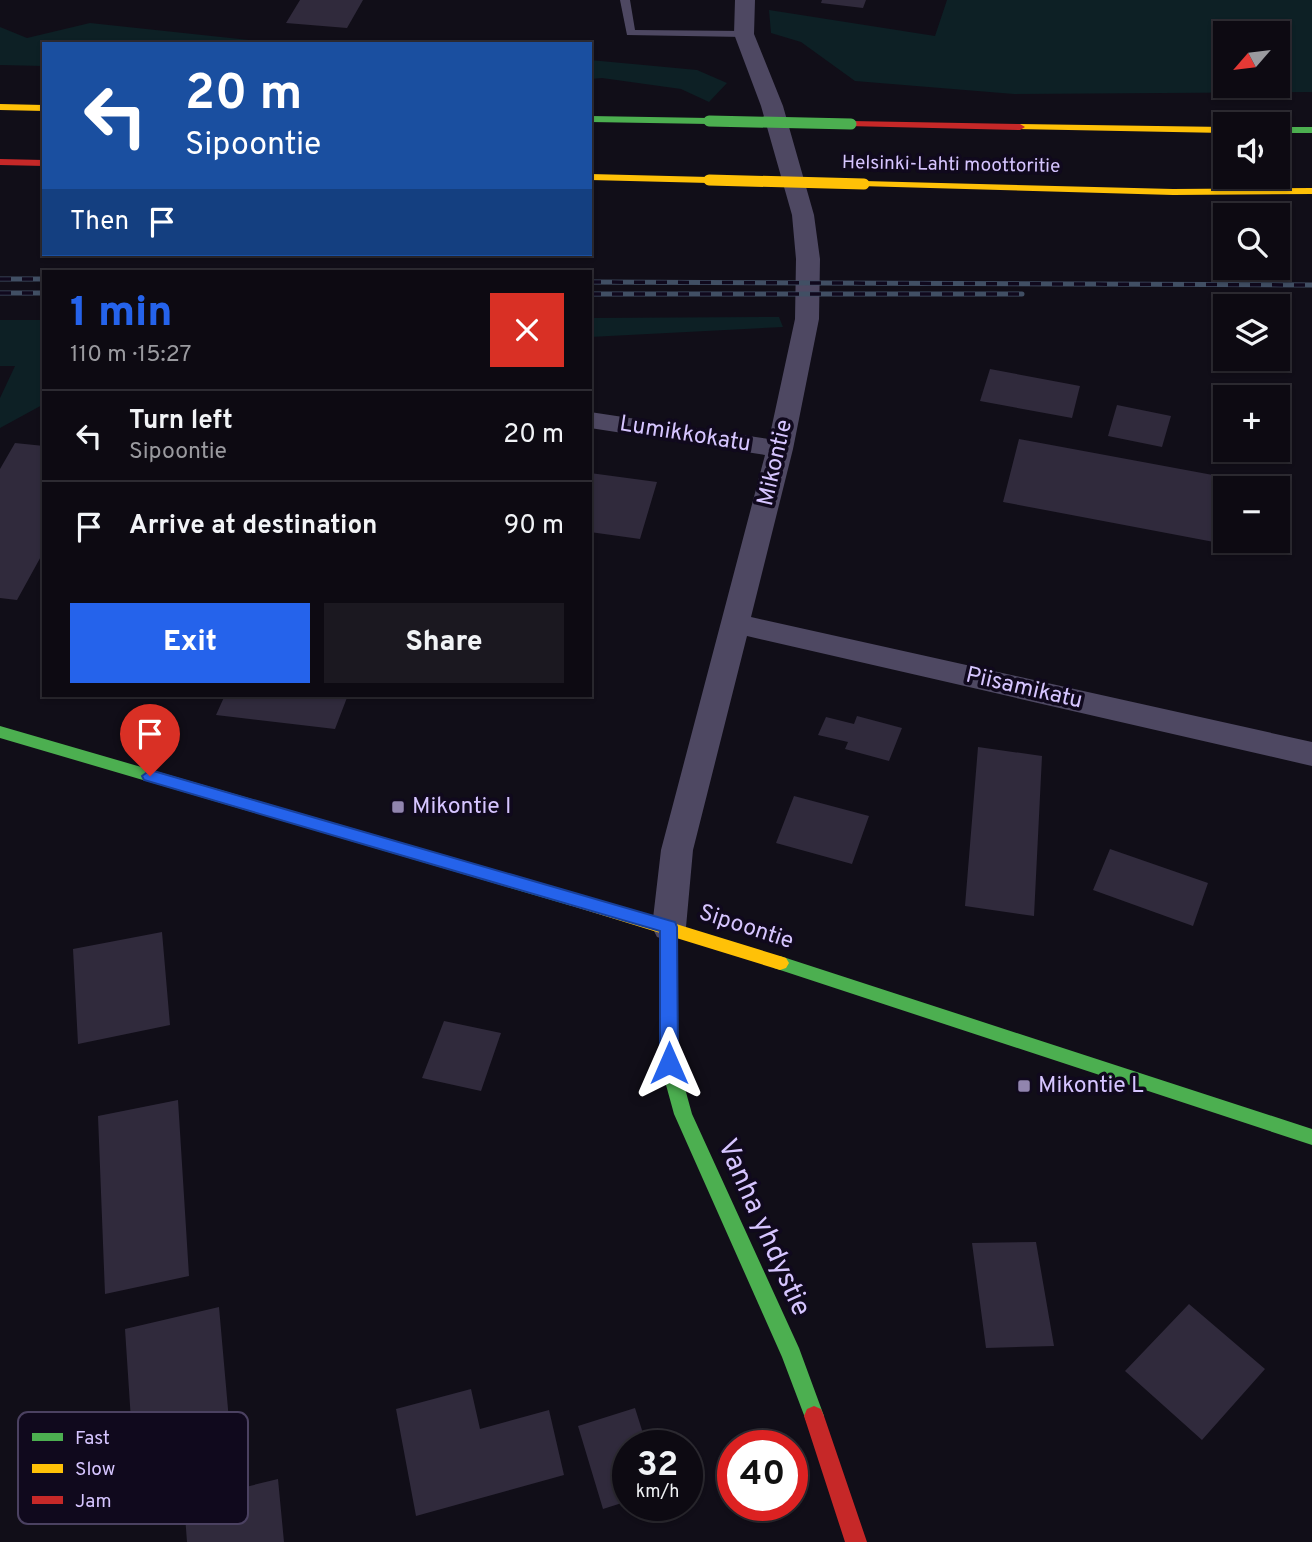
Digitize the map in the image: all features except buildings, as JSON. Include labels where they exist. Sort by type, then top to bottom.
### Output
[{"type":"main road","points":[[0,107],[42,108]]},
{"type":"main road","name":"Helsinki-Lahti moottoritie","points":[[592,118],[1213,130]]},
{"type":"main road","points":[[1290,130],[1312,130]]},
{"type":"main road","points":[[0,162],[42,163]]},
{"type":"main road","name":"Helsinki-Lahti moottoritie","points":[[592,177],[1173,192],[1312,191]]},
{"type":"main road","name":"Sipoontie","points":[[0,732],[668,927],[1312,1137]]},
{"type":"main road","name":"Vanha yhdystie","points":[[668,927],[669,1063],[682,1114],[792,1355],[838,1482],[856,1542]]},
{"type":"street","name":"Mikontie","points":[[668,927],[677,850],[780,449],[807,319],[807,259],[800,202],[772,106],[744,34],[745,0]]},
{"type":"street","name":"Lumikkokatu","points":[[592,420],[780,449]]},
{"type":"street","name":"Piisamikatu","points":[[737,624],[1312,754]]},
{"type":"lane","points":[[625,0],[631,33],[744,34]]},
{"type":"green space","points":[[947,0],[1312,0],[1312,92],[1290,92],[1290,21],[1213,21],[1213,93],[1014,94],[855,81],[801,42],[771,33],[769,10],[935,36]]},
{"type":"green space","points":[[90,23],[267,42],[42,42],[42,66],[0,65],[0,27],[27,38]]},
{"type":"green space","points":[[592,60],[697,70],[727,83],[709,102],[681,89],[592,79]]},
{"type":"green space","points":[[779,317],[783,327],[592,337],[592,318]]},
{"type":"green space","points":[[0,320],[42,320],[42,405],[0,428],[0,398],[15,366],[0,366]]},
{"type":"railway","points":[[0,279],[42,279]]},
{"type":"railway","points":[[592,282],[1312,285]]},
{"type":"railway","points":[[0,293],[42,293]]},
{"type":"railway","points":[[592,294],[1022,294]]},
{"type":"traffic: fast","points":[[592,119],[709,121]]},
{"type":"traffic: fast","points":[[709,121],[851,124]]},
{"type":"traffic: fast","points":[[1290,130],[1312,130]]},
{"type":"traffic: fast","points":[[0,732],[572,899]]},
{"type":"traffic: fast","points":[[669,927],[669,1063],[683,1114],[792,1355],[814,1416]]},
{"type":"traffic: fast","points":[[780,963],[1312,1137]]},
{"type":"traffic: slow","points":[[0,107],[42,108]]},
{"type":"traffic: slow","points":[[1020,127],[1213,130]]},
{"type":"traffic: slow","points":[[592,177],[709,180]]},
{"type":"traffic: slow","points":[[709,180],[864,184]]},
{"type":"traffic: slow","points":[[864,184],[1173,192],[1312,191]]},
{"type":"traffic: slow","points":[[572,899],[780,963]]},
{"type":"traffic: jam","points":[[851,124],[1020,127]]},
{"type":"traffic: jam","points":[[0,162],[42,163]]},
{"type":"traffic: jam","points":[[814,1416],[856,1542]]},
{"type":"place","name":"Mikontie I","points":[[398,807]]},
{"type":"place","name":"Mikontie L","points":[[1024,1086]]},
{"type":"route","points":[[150,776],[668,927],[669,1063]]}]
